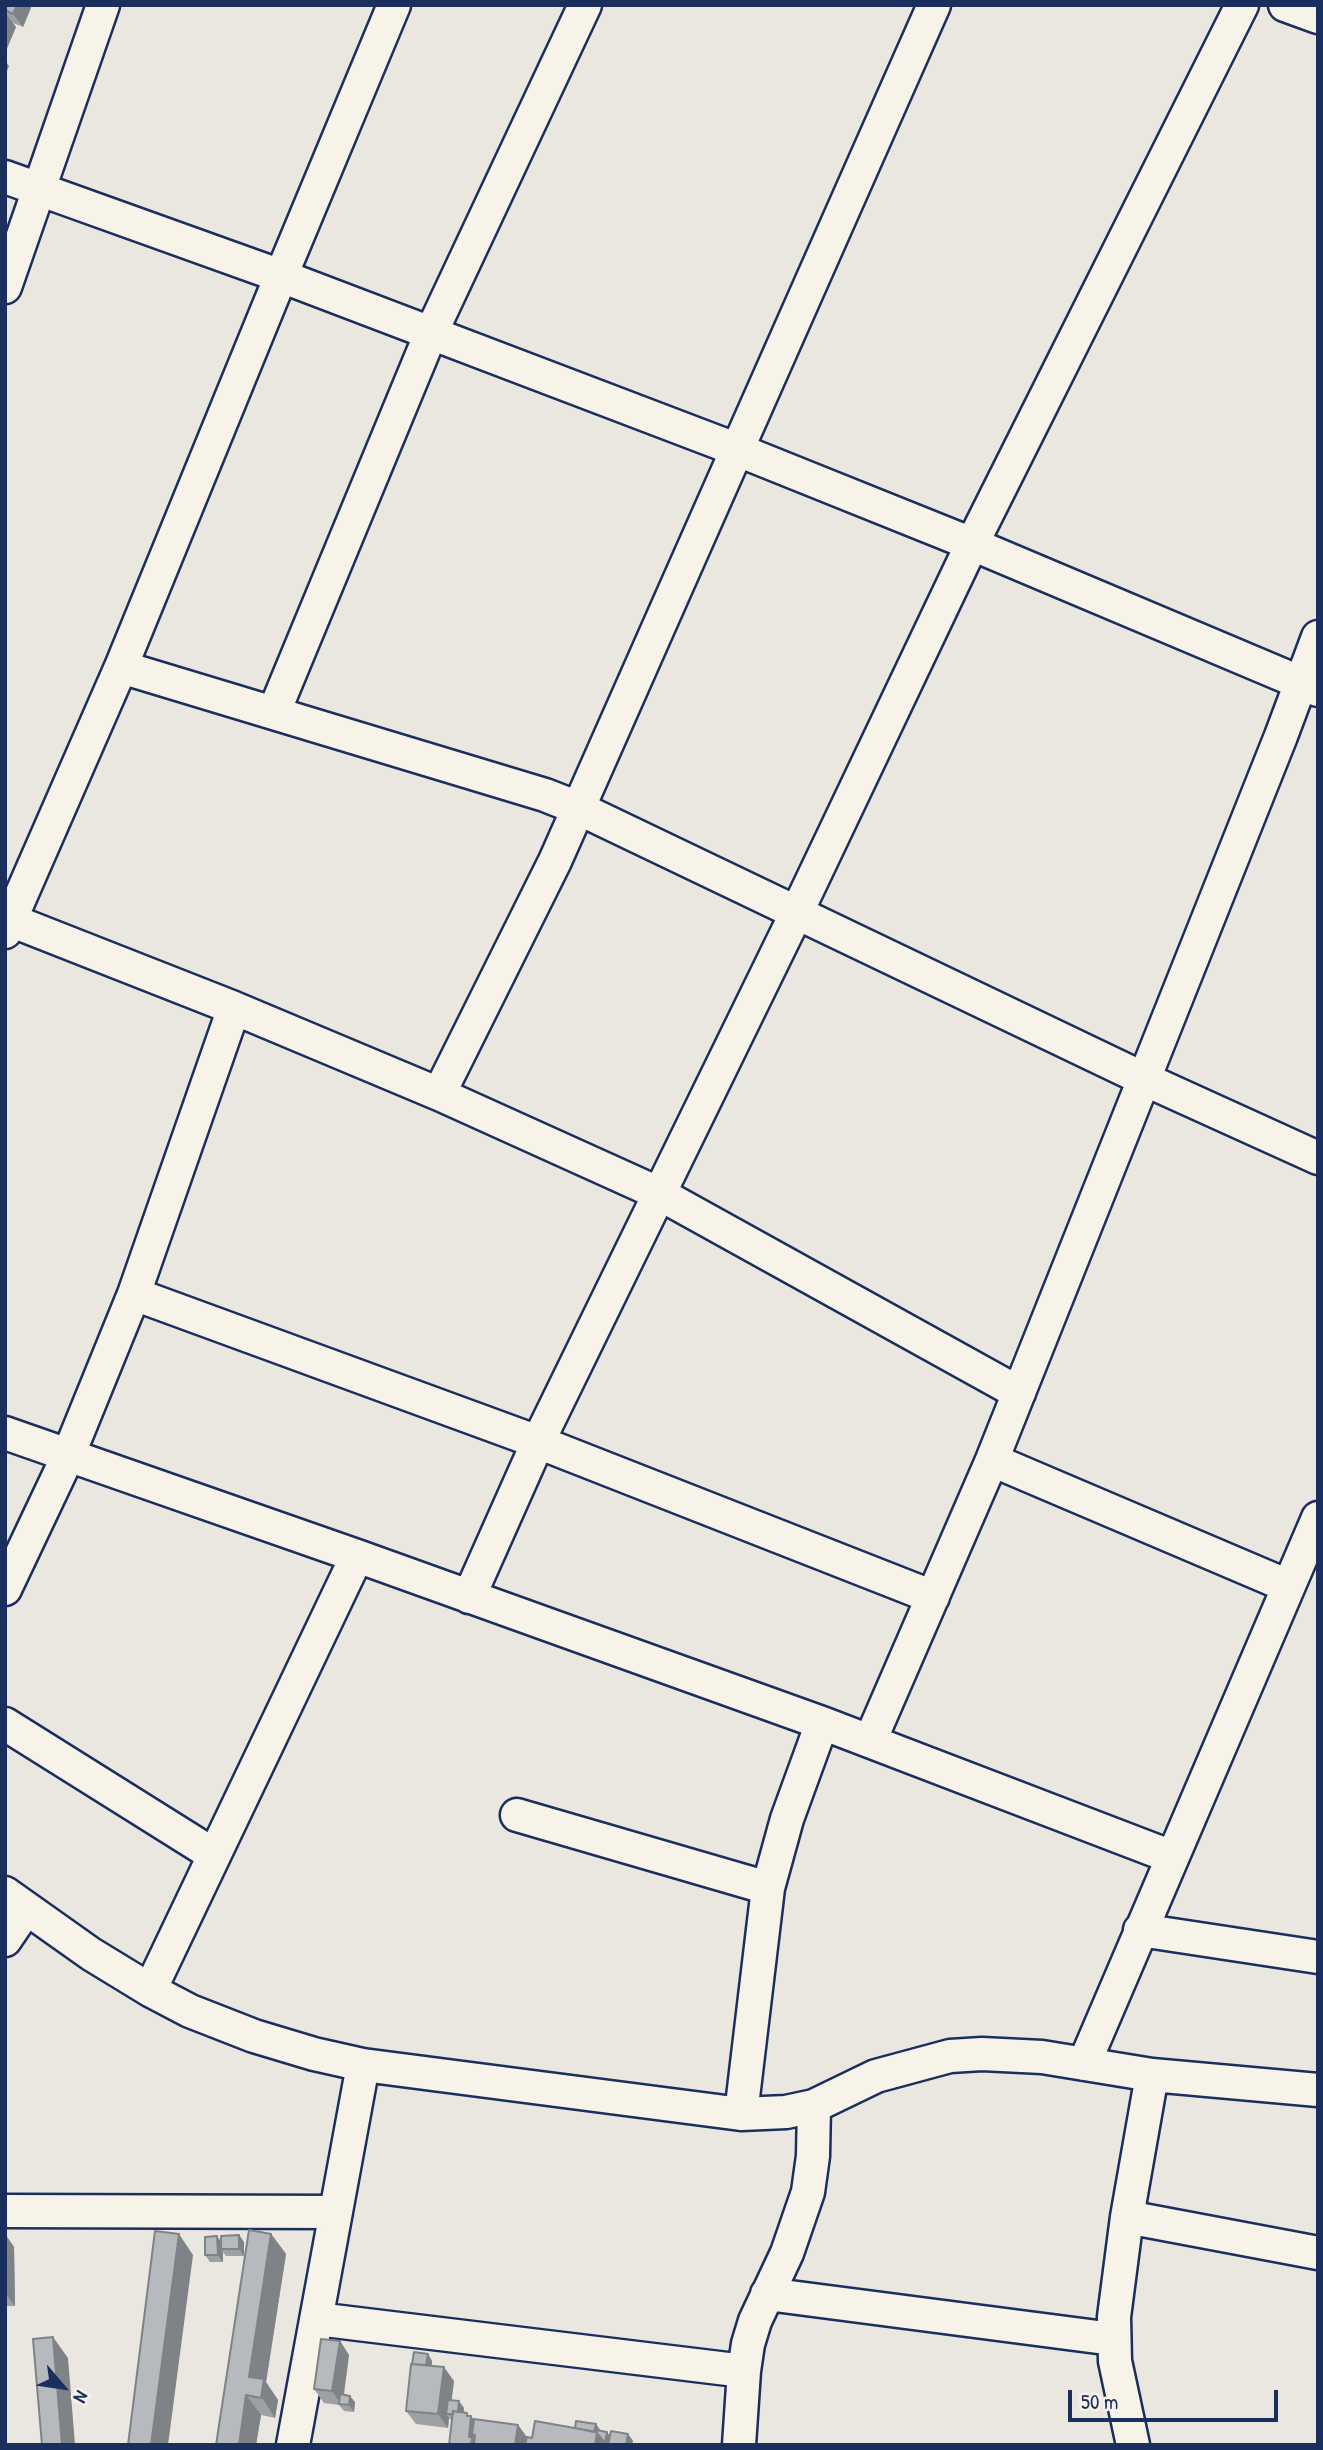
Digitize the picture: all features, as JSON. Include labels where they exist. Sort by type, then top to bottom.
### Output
[{"type":"street","points":[[5,287],[103,5]]},
{"type":"street","points":[[394,5],[121,667],[7,923],[234,1008],[439,1094],[658,1193],[1019,1393]]},
{"type":"street","points":[[274,712],[431,333],[585,5]]},
{"type":"street","points":[[439,1094],[555,861],[934,5]]},
{"type":"street","points":[[469,1597],[538,1442],[796,914],[972,544],[1242,5]]},
{"type":"street","points":[[1285,5],[1318,17]]},
{"type":"street","points":[[5,177],[281,276],[738,450],[972,544],[1310,687]]},
{"type":"street","points":[[870,1741],[992,1460],[1144,1079],[1310,687],[1318,637]]},
{"type":"street","points":[[121,667],[545,795],[578,808],[1144,1079],[1318,1158]]},
{"type":"street","points":[[5,1589],[68,1456],[134,1294],[234,1008]]},
{"type":"street","points":[[134,1294],[538,1442],[933,1597]]},
{"type":"street","points":[[5,1433],[822,1723],[1172,1857]]},
{"type":"street","points":[[992,1460],[1288,1586]]},
{"type":"street","points":[[1084,2064],[1318,1518]]},
{"type":"street","points":[[150,1990],[357,1556]]},
{"type":"street","points":[[741,2113],[768,1888],[784,1830],[822,1723]]},
{"type":"street","points":[[5,1724],[214,1855]]},
{"type":"street","points":[[517,1815],[768,1888]]},
{"type":"street","points":[[5,1940],[16,1901],[91,1954],[190,2011],[254,2036],[314,2054],[363,2065],[741,2113],[786,2112],[814,2106],[876,2076],[950,2056],[1013,2054],[1152,2075],[1318,2090]]},
{"type":"street","points":[[1140,1930],[1318,1957]]},
{"type":"street","points":[[293,2445],[363,2065]]},
{"type":"street","points":[[1133,2445],[1115,2361],[1113,2339],[1127,2217],[1152,2075]]},
{"type":"street","points":[[739,2445],[744,2371],[755,2321],[787,2253],[808,2192],[813,2156],[814,2106]]},
{"type":"street","points":[[5,2211],[336,2212]]},
{"type":"street","points":[[1127,2217],[1318,2253]]},
{"type":"street","points":[[767,2294],[1113,2339]]},
{"type":"street","points":[[317,2319],[744,2371]]},
{"type":"building","points":[[5,5],[17,5],[13,14],[5,10]]},
{"type":"building","points":[[249,2230],[271,2234],[249,2377],[264,2379],[261,2398],[246,2395],[239,2445],[216,2445]]},
{"type":"building","points":[[155,2231],[179,2234],[151,2445],[128,2445]]},
{"type":"building","points":[[239,2235],[239,2249],[221,2249],[221,2236]]},
{"type":"building","points":[[217,2236],[218,2255],[205,2255],[205,2237]]},
{"type":"building","points":[[53,2337],[62,2445],[42,2445],[33,2339]]},
{"type":"building","points":[[321,2339],[340,2341],[332,2391],[314,2389]]},
{"type":"building","points":[[414,2352],[428,2354],[426,2365],[412,2364]]},
{"type":"building","points":[[411,2364],[444,2367],[438,2414],[406,2411]]},
{"type":"building","points":[[340,2394],[350,2396],[349,2405],[339,2404]]},
{"type":"building","points":[[448,2400],[459,2401],[458,2412],[446,2414]]},
{"type":"building","points":[[453,2411],[471,2416],[471,2445],[449,2445]]},
{"type":"building","points":[[474,2419],[518,2425],[515,2445],[474,2445]]},
{"type":"building","points":[[535,2421],[597,2432],[595,2445],[525,2445],[527,2437],[532,2438]]},
{"type":"building","points":[[576,2421],[596,2424],[594,2432],[575,2428]]},
{"type":"building","points":[[611,2431],[628,2434],[626,2445],[608,2445]]},
{"type":"building","points":[[596,2432],[607,2432],[605,2443]]}]
